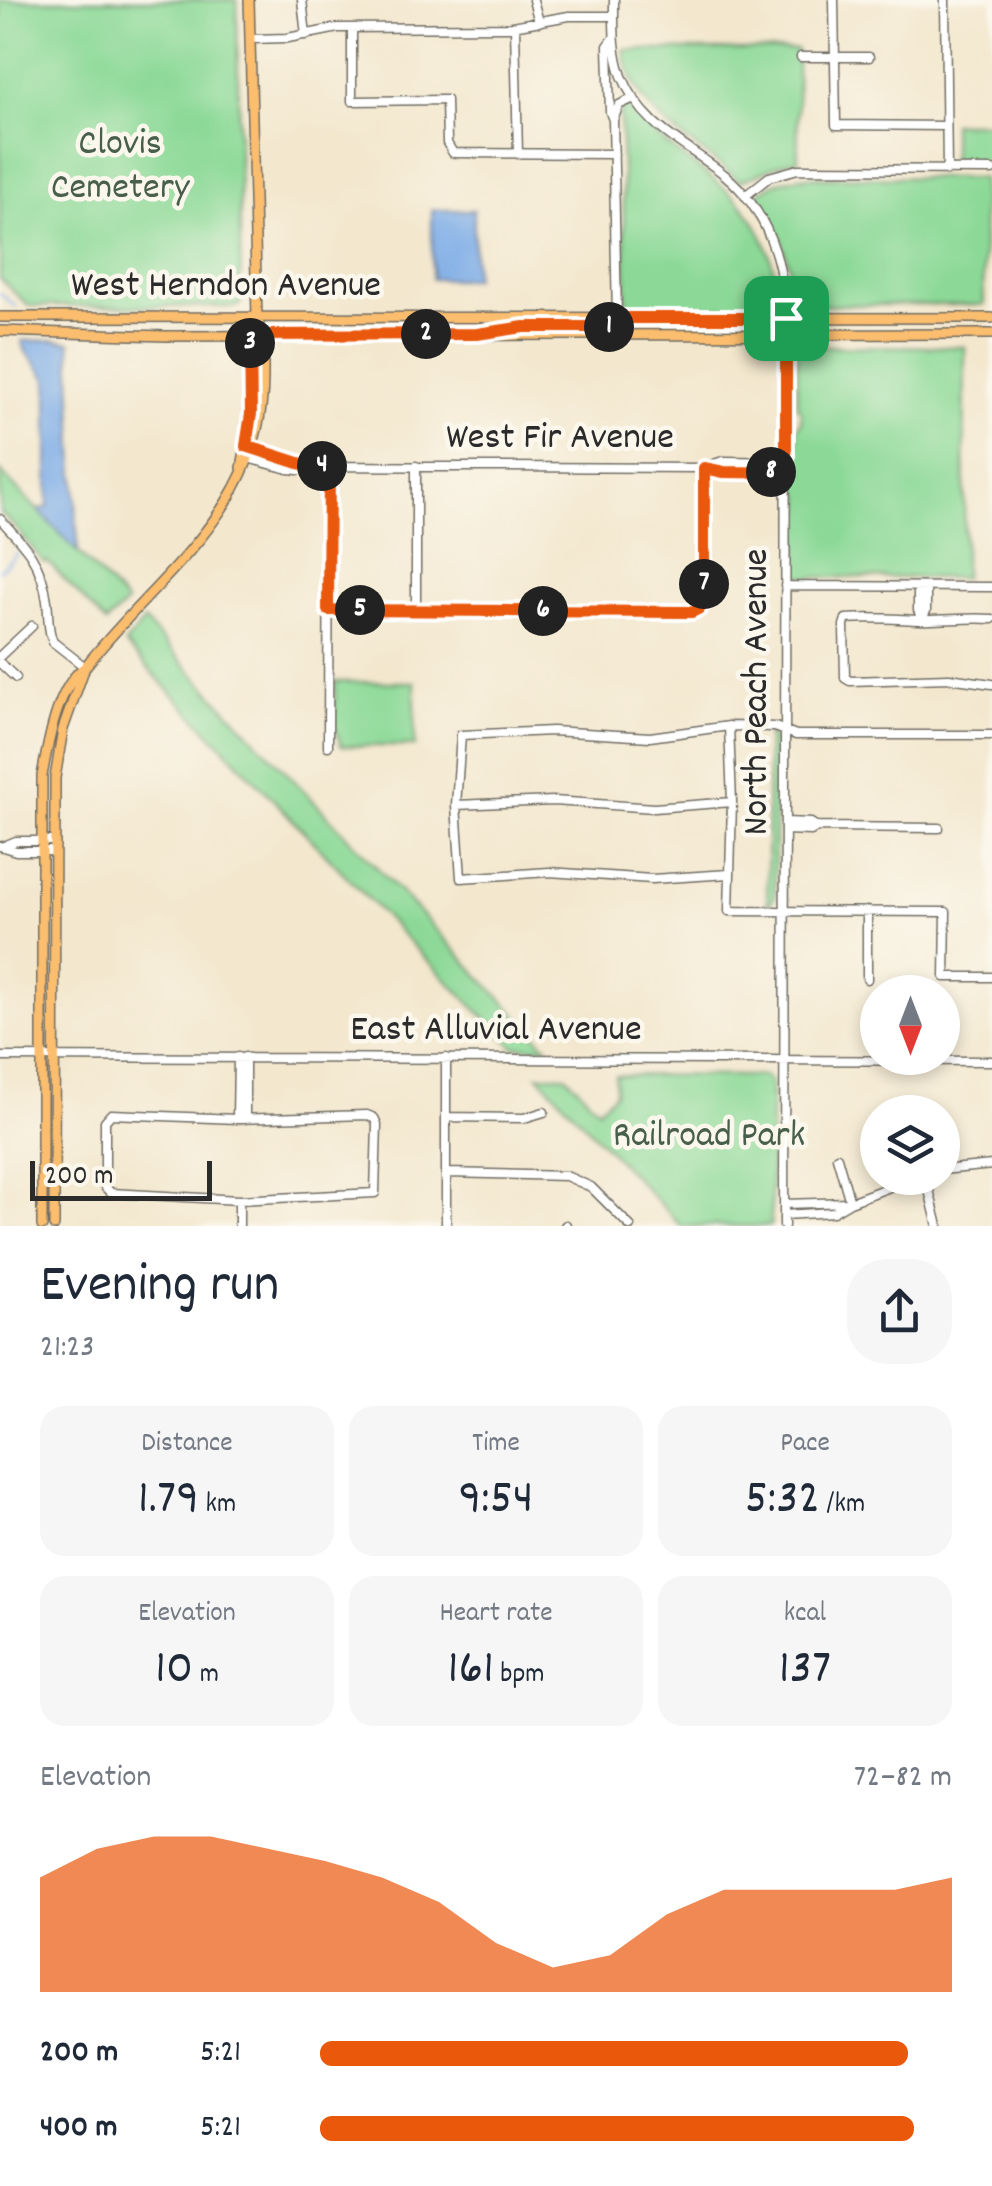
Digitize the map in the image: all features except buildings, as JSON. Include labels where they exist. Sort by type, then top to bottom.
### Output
[{"type":"main road","points":[[248,452],[250,335],[256,318],[250,0]]},
{"type":"main road","name":"West Herndon Avenue","points":[[0,316],[992,318]]},
{"type":"main road","points":[[42,1226],[42,776],[54,722],[74,675],[85,668],[207,532],[226,504],[248,452],[263,391],[264,336],[256,318]]},
{"type":"main road","points":[[477,334],[524,327],[610,327],[617,318]]},
{"type":"main road","name":"West Herndon Avenue","points":[[0,331],[264,336],[992,334]]},
{"type":"main road","points":[[54,1226],[54,846],[58,754],[85,668]]},
{"type":"street","points":[[302,0],[306,35]]},
{"type":"street","points":[[533,0],[539,22]]},
{"type":"street","name":"North Peach Avenue","points":[[614,0],[617,60],[634,98],[662,133],[725,176],[745,196],[762,218],[774,244],[784,281],[784,1226]]},
{"type":"street","points":[[834,0],[836,125],[946,126]]},
{"type":"street","points":[[945,0],[947,170]]},
{"type":"street","points":[[251,39],[352,28],[515,27],[569,16],[614,16]]},
{"type":"street","points":[[515,27],[518,154]]},
{"type":"street","points":[[352,28],[352,101],[446,100],[450,151],[614,154]]},
{"type":"street","name":"North Peach Avenue","points":[[614,38],[608,46],[617,318]]},
{"type":"street","points":[[801,57],[869,57]]},
{"type":"street","points":[[613,120],[618,104],[634,98]]},
{"type":"street","points":[[745,196],[769,177],[789,170],[991,171]]},
{"type":"street","name":"West Fir Avenue","points":[[248,452],[288,470],[308,466],[416,466],[704,468],[786,473]]},
{"type":"street","name":"West Fir Avenue","points":[[704,468],[723,462],[786,462]]},
{"type":"street","points":[[328,746],[329,466]]},
{"type":"street","points":[[416,466],[416,610]]},
{"type":"street","points":[[328,610],[692,612],[700,608],[704,598],[704,468]]},
{"type":"street","points":[[0,519],[34,556],[47,597],[50,637],[56,647],[85,668]]},
{"type":"street","points":[[785,586],[992,587]]},
{"type":"street","points":[[922,587],[918,610],[922,620]]},
{"type":"street","points":[[992,619],[846,619],[844,678],[850,682],[948,678],[992,684]]},
{"type":"street","points":[[16,678],[0,659],[32,626]]},
{"type":"street","points":[[729,726],[730,911],[946,912],[945,978],[992,978]]},
{"type":"street","points":[[729,874],[652,879],[549,872],[460,878],[456,804],[461,735],[552,731],[650,737],[729,726],[774,726],[796,735],[992,735]]},
{"type":"street","points":[[456,804],[554,801],[654,808],[732,802]]},
{"type":"street","points":[[785,826],[811,823],[817,827],[939,828]]},
{"type":"street","points":[[2,846],[16,841],[54,846]]},
{"type":"street","points":[[867,912],[867,975]]},
{"type":"street","name":"East Alluvial Avenue","points":[[0,1057],[992,1061]]},
{"type":"street","points":[[241,1058],[241,1119]]},
{"type":"street","points":[[446,1058],[446,1226]]},
{"type":"street","points":[[446,1117],[524,1118],[544,1112]]},
{"type":"street","points":[[110,1114],[241,1119],[330,1115],[374,1118],[375,1192],[240,1200],[111,1193],[105,1187],[105,1122],[110,1114]]},
{"type":"street","points":[[838,1157],[850,1202]]},
{"type":"street","points":[[960,1168],[992,1165]]},
{"type":"street","points":[[447,1173],[566,1176],[591,1188],[630,1226]]},
{"type":"street","points":[[784,1204],[850,1202],[868,1195]]},
{"type":"street","points":[[930,1195],[938,1226]]},
{"type":"street","points":[[240,1200],[240,1226]]},
{"type":"street","points":[[784,1215],[826,1214],[841,1210],[850,1202]]},
{"type":"green space","name":"Clovis Cemetery","points":[[0,0],[237,0],[241,303],[236,307],[29,306],[0,279]]},
{"type":"green space","points":[[624,50],[797,50],[798,160],[740,181],[653,111],[630,74]]},
{"type":"green space","points":[[627,104],[665,143],[730,193],[754,222],[774,274],[774,292],[767,308],[633,307],[627,302],[620,111]]},
{"type":"green space","points":[[952,123],[992,123],[992,163],[958,163],[952,158]]},
{"type":"green space","points":[[799,177],[982,178],[984,305],[800,305],[781,238],[758,200],[758,193],[775,183]]},
{"type":"green space","points":[[800,346],[965,347],[964,578],[802,577],[797,573],[797,512],[801,508],[801,495],[797,492]]},
{"type":"green space","points":[[0,471],[127,603],[106,623],[47,561],[44,563],[0,513]]},
{"type":"green space","points":[[144,621],[547,1047],[514,1047],[125,644]]},
{"type":"green space","points":[[335,682],[415,682],[415,746],[341,746],[335,727]]},
{"type":"green space","points":[[768,732],[775,741],[775,897],[767,906]]},
{"type":"green space","name":"Railroad Park","points":[[538,1075],[566,1075],[598,1109],[615,1093],[615,1075],[764,1076],[771,1083],[771,1226],[681,1226]]},
{"type":"water","points":[[432,210],[474,210],[474,279],[432,279]]},
{"type":"water","points":[[22,341],[70,342],[78,552],[38,510],[48,507],[48,383]]},
{"type":"waterway","points":[[0,293],[16,307]]},
{"type":"waterway","points":[[0,570],[18,553]]},
{"type":"route","points":[[617,318],[786,318],[786,473],[704,468],[704,601],[694,612],[328,610],[329,466],[308,466],[246,446],[251,414],[250,335],[477,334],[524,327],[610,327],[617,318]]}]
